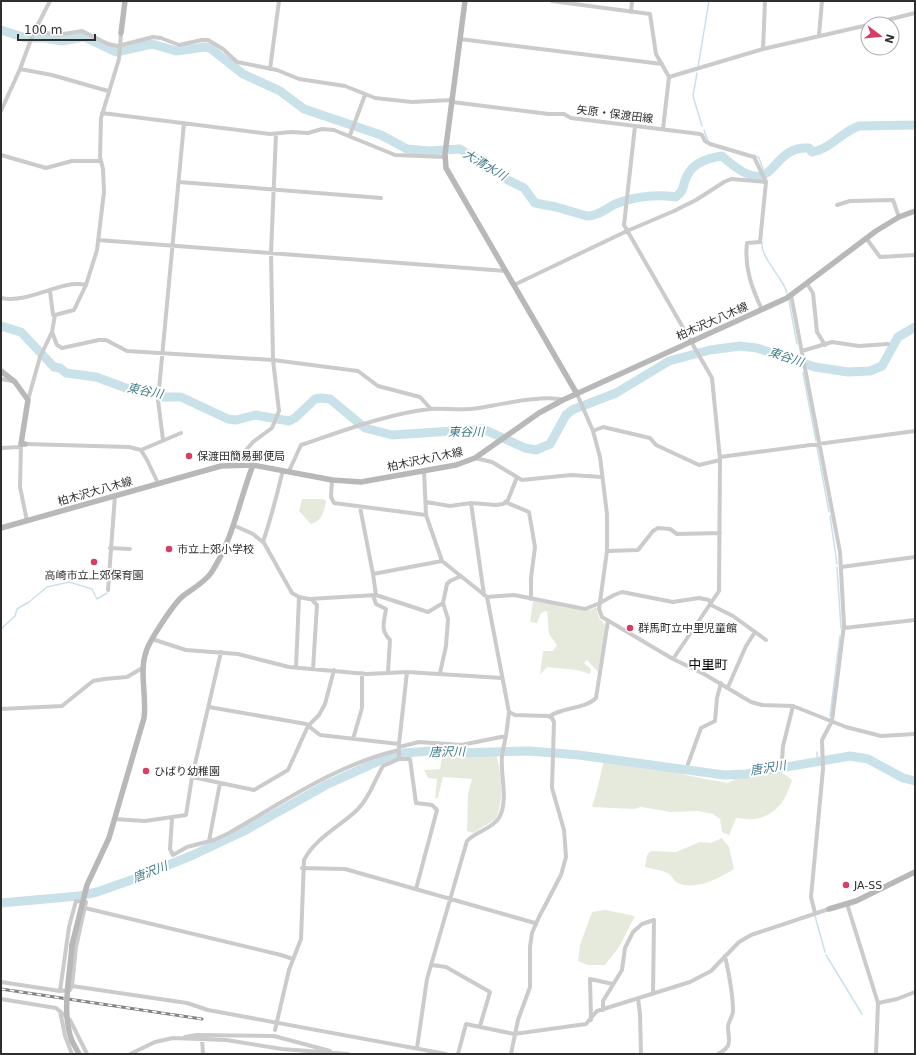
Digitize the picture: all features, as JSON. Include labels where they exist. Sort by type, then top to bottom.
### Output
[{"type":"street","points":[[1,111],[35,31],[50,1]]},
{"type":"street","points":[[55,315],[74,310],[86,285],[98,240],[104,192],[103,169],[100,161],[99,136],[102,113],[120,55],[125,1]]},
{"type":"street","points":[[270,68],[279,1]]},
{"type":"street","points":[[465,1],[445,155],[447,171],[577,394],[593,432],[600,457],[607,514],[607,551],[600,603],[600,614],[608,621],[673,659],[721,683],[751,702],[793,706],[846,727],[881,736],[915,734]]},
{"type":"street","points":[[552,1],[650,14],[656,54],[669,78],[763,49],[860,26]]},
{"type":"street","points":[[631,12],[632,1]]},
{"type":"street","points":[[763,49],[765,1]]},
{"type":"street","points":[[819,35],[822,1]]},
{"type":"street","points":[[900,17],[915,13]]},
{"type":"street","points":[[35,31],[58,35],[82,31],[112,46],[120,47]]},
{"type":"street","name":"矢原・保渡田線","points":[[120,47],[153,37],[161,38],[179,45],[208,40],[223,49],[237,62],[270,68],[299,79],[345,86],[356,89],[365,95],[388,100],[412,102],[452,101],[549,114],[564,114],[571,118],[663,129],[669,78]]},
{"type":"street","points":[[460,39],[662,64]]},
{"type":"street","points":[[20,69],[52,75],[108,91]]},
{"type":"street","points":[[350,135],[354,128],[365,95]]},
{"type":"street","points":[[102,113],[184,123],[225,130],[276,134],[308,133],[322,129],[334,130],[350,135],[385,152],[395,155],[445,155]]},
{"type":"street","points":[[164,440],[158,400],[171,245],[179,182],[184,123]]},
{"type":"street","points":[[635,126],[624,225],[626,231],[712,378],[720,458],[719,591],[711,605],[673,659]]},
{"type":"street","points":[[663,129],[702,135],[705,141],[710,144],[754,157],[762,171],[766,180],[760,242],[750,242],[747,244],[749,279],[762,310]]},
{"type":"street","points":[[238,464],[240,457],[252,442],[272,428],[279,415],[274,360],[271,253],[275,188],[276,134]]},
{"type":"street","points":[[1,155],[46,168],[72,161],[100,161]]},
{"type":"street","points":[[514,285],[626,231],[674,211],[731,179],[766,180]]},
{"type":"street","points":[[179,182],[275,188],[381,198]]},
{"type":"street","points":[[837,205],[850,200],[893,200],[899,217]]},
{"type":"street","name":"柏木沢大八木線","points":[[1,528],[221,466],[238,464],[253,465],[332,480],[369,481],[456,465],[475,458],[539,413],[563,400],[690,341],[762,310],[791,295],[866,238],[899,217],[915,211]]},
{"type":"street","points":[[866,238],[880,257],[915,255]]},
{"type":"street","points":[[98,240],[506,271]]},
{"type":"street","points":[[1,298],[16,300],[80,284],[86,285]]},
{"type":"street","points":[[807,284],[813,293],[817,332],[825,345]]},
{"type":"street","points":[[26,521],[20,487],[22,445],[28,400],[40,357],[52,332],[55,315],[53,315],[50,291]]},
{"type":"street","points":[[791,295],[840,552],[844,628],[832,721],[822,740],[823,764],[811,897],[815,913]]},
{"type":"street","points":[[52,332],[57,345],[62,348],[86,342],[106,340],[127,351],[274,360],[358,371],[378,386],[420,397],[431,409]]},
{"type":"street","points":[[802,353],[832,342],[859,346],[888,344]]},
{"type":"street","points":[[1,371],[15,382],[28,400]]},
{"type":"street","points":[[1,379],[15,382]]},
{"type":"street","points":[[289,471],[301,445],[363,424],[431,409],[462,410],[556,398],[563,400]]},
{"type":"street","points":[[593,432],[603,427],[650,438],[656,445],[699,465],[720,458],[915,431]]},
{"type":"street","points":[[1,448],[22,445],[129,447],[140,450],[181,433]]},
{"type":"street","points":[[140,450],[147,460],[158,483]]},
{"type":"street","points":[[475,458],[492,462],[517,477],[527,481],[571,475],[602,477]]},
{"type":"street","points":[[79,1054],[72,1041],[67,1014],[72,945],[82,900],[105,849],[144,718],[146,701],[144,667],[146,650],[177,602],[200,584],[210,573],[228,540],[253,465]]},
{"type":"street","points":[[263,542],[269,524],[269,518],[276,504],[283,470]]},
{"type":"street","points":[[424,470],[426,515],[442,561],[485,596],[510,595],[585,609],[622,592],[673,602],[704,598],[709,600],[711,605],[733,616],[766,640]]},
{"type":"street","points":[[426,502],[450,506],[471,503],[496,505],[508,500],[517,477]]},
{"type":"street","points":[[332,480],[331,497],[334,503],[426,515]]},
{"type":"street","points":[[108,590],[115,496]]},
{"type":"street","points":[[505,502],[530,512],[535,547],[531,578],[531,599]]},
{"type":"street","points":[[417,1048],[427,979],[467,841],[499,818],[504,797],[502,756],[509,712],[485,596],[471,503]]},
{"type":"street","points":[[360,507],[373,574],[376,604],[386,609],[383,628],[384,634],[390,640],[388,672]]},
{"type":"street","points":[[233,525],[253,534],[263,542],[292,593],[300,597],[311,599],[374,595],[428,612],[443,603]]},
{"type":"street","points":[[607,551],[638,550],[653,531],[658,528],[670,529],[678,534],[720,533]]},
{"type":"street","points":[[110,548],[130,549]]},
{"type":"street","points":[[841,567],[915,557]]},
{"type":"street","points":[[373,574],[442,561]]},
{"type":"street","points":[[440,673],[446,646],[448,620],[443,603],[450,581],[461,576]]},
{"type":"street","points":[[296,668],[300,597]]},
{"type":"street","points":[[311,599],[317,605],[313,670]]},
{"type":"street","points":[[844,628],[915,620]]},
{"type":"street","points":[[509,712],[515,715],[550,716],[556,712],[591,702],[596,698],[608,621]]},
{"type":"street","points":[[728,687],[746,646],[755,632]]},
{"type":"street","points":[[152,639],[186,650],[221,652],[296,668],[313,670],[334,670],[362,673],[440,673],[502,678]]},
{"type":"street","points":[[114,819],[145,821],[186,815],[192,777],[221,652]]},
{"type":"street","points":[[1,709],[62,706],[93,681],[127,677],[144,667]]},
{"type":"street","points":[[192,777],[254,790],[283,773],[292,764],[308,726],[319,715],[325,704],[334,670]]},
{"type":"street","points":[[399,758],[407,672]]},
{"type":"street","points":[[353,739],[362,708],[362,673]]},
{"type":"street","points":[[688,764],[701,728],[715,720],[717,698],[721,683]]},
{"type":"street","points":[[782,761],[783,746],[793,706]]},
{"type":"street","points":[[209,707],[306,724],[320,735],[353,739],[399,748]]},
{"type":"street","points":[[511,1054],[514,1034],[529,991],[530,942],[536,923],[561,875],[566,857],[564,830],[552,788],[554,722],[550,716]]},
{"type":"street","points":[[172,818],[170,849],[172,854],[189,846],[209,841],[229,833],[326,777],[382,754],[419,742],[461,745],[506,735]]},
{"type":"street","points":[[274,1036],[289,970],[301,939],[302,868],[304,860],[311,848],[363,804],[373,788],[382,766],[399,758],[410,759],[416,803],[432,805],[437,810],[416,889]]},
{"type":"street","points":[[209,841],[220,784]]},
{"type":"street","points":[[302,868],[345,869],[536,923]]},
{"type":"street","points":[[458,1054],[466,1024],[514,1034],[586,1024],[595,1014],[602,1010],[690,982],[711,970],[739,942],[751,935],[815,913],[847,904],[915,872]]},
{"type":"street","points":[[1,982],[70,990],[72,986],[76,948],[86,902],[82,900]]},
{"type":"street","points":[[60,990],[69,927],[76,901],[82,900]]},
{"type":"street","points":[[847,904],[878,1003],[876,1054]]},
{"type":"street","points":[[85,908],[281,955],[293,960]]},
{"type":"street","points":[[602,1010],[603,1001],[622,970],[625,948],[632,932],[642,924],[654,920],[653,994]]},
{"type":"street","points":[[718,1054],[727,1048],[730,1041],[728,1024],[733,1011],[731,987],[725,956]]},
{"type":"street","points":[[432,965],[446,967],[490,992],[480,1026]]},
{"type":"street","points":[[591,1020],[590,979],[613,984]]},
{"type":"street","points":[[72,986],[187,1002],[208,1010],[446,1054]]},
{"type":"street","points":[[878,1003],[897,999],[915,992]]},
{"type":"street","points":[[638,998],[641,1054]]},
{"type":"street","points":[[1,999],[51,1007],[60,1011],[70,1020],[87,1054]]},
{"type":"street","points":[[60,1011],[65,1036],[72,1054]]},
{"type":"street","points":[[65,1036],[76,1032]]},
{"type":"street","points":[[182,1038],[197,1035],[274,1036],[333,1053]]},
{"type":"street","points":[[130,1054],[155,1042],[173,1038],[226,1040],[308,1052],[348,1054]]},
{"type":"street","points":[[202,1039],[203,1054]]},
{"type":"shaded area","points":[[302,499],[323,499],[326,501],[322,516],[315,523],[311,524],[299,511]]},
{"type":"shaded area","points":[[533,601],[590,610],[596,607],[599,618],[606,626],[598,672],[587,660],[584,663],[591,669],[590,674],[577,670],[547,667],[540,675],[543,651],[553,651],[557,645],[549,634],[547,611],[541,613],[537,623],[530,622]]},
{"type":"shaded area","points":[[470,752],[496,752],[501,786],[499,810],[496,819],[473,833],[467,831],[468,794],[472,779],[443,777],[438,797],[435,799],[437,779],[428,778],[424,770],[440,769],[442,757]]},
{"type":"shaded area","points":[[604,760],[671,766],[685,775],[728,783],[752,772],[768,769],[776,770],[792,780],[787,794],[780,806],[763,817],[755,819],[736,818],[729,835],[722,832],[720,819],[713,814],[698,811],[671,812],[641,807],[633,809],[592,807]]},
{"type":"shaded area","points":[[722,838],[729,847],[734,869],[715,879],[699,884],[685,885],[674,881],[667,873],[645,867],[647,855],[651,851],[676,852],[700,842],[711,843]]},
{"type":"shaded area","points":[[605,910],[635,916],[619,947],[605,965],[588,965],[578,961],[580,945],[592,912]]},
{"type":"waterway","points":[[698,67],[709,1]]},
{"type":"waterway","name":"大清水川","points":[[1,30],[26,38],[45,38],[62,41],[84,37],[116,52],[152,44],[176,51],[205,47],[210,48],[243,74],[280,91],[304,109],[381,135],[407,149],[429,151],[460,149],[508,180],[524,188],[535,203],[556,207],[587,216],[595,215],[614,204],[632,199],[647,196],[676,197],[682,190],[686,178],[692,169],[701,162],[711,158],[722,156],[740,170],[753,176],[763,175],[785,155],[795,150],[809,148],[812,152],[825,148],[847,132],[859,126],[915,125]]},
{"type":"waterway","points":[[697,73],[693,96],[702,126]]},
{"type":"waterway","points":[[704,130],[708,141]]},
{"type":"waterway","points":[[754,155],[759,158],[767,181]]},
{"type":"waterway","points":[[762,242],[764,254],[785,287],[787,293]]},
{"type":"waterway","points":[[789,301],[797,344]]},
{"type":"waterway","name":"東谷川","points":[[1,326],[21,332],[54,367],[60,368],[66,373],[96,377],[137,392],[152,392],[163,397],[181,397],[228,419],[236,420],[255,415],[289,421],[295,418],[315,399],[321,398],[330,399],[365,428],[392,435],[483,429],[525,448],[536,450],[550,444],[566,415],[572,410],[616,393],[669,361],[710,350],[740,346],[757,348],[815,367],[848,372],[870,371],[882,366],[898,337],[915,327]]},
{"type":"waterway","name":"東谷川","points":[[799,354],[801,367]]},
{"type":"waterway","points":[[803,373],[816,441]]},
{"type":"waterway","points":[[817,447],[829,512]]},
{"type":"waterway","points":[[830,516],[837,564]]},
{"type":"waterway","points":[[837,567],[841,628]]},
{"type":"waterway","points":[[1,629],[15,616],[17,609],[29,602],[47,587],[69,582],[92,589],[97,599],[107,593]]},
{"type":"waterway","points":[[830,716],[840,636]]},
{"type":"waterway","name":"唐沢川","points":[[1,903],[79,896],[97,892],[134,879],[193,855],[244,831],[326,785],[379,761],[404,753],[431,751],[452,753],[529,751],[579,755],[724,775],[746,774],[850,756],[868,759],[903,778],[915,781]]},
{"type":"waterway","name":"唐沢川","points":[[817,752],[818,765]]},
{"type":"waterway","points":[[815,916],[825,952]]},
{"type":"waterway","points":[[826,955],[862,1014]]},
{"type":"railway","points":[[1,989],[202,1019]]},
{"type":"place","name":"保渡田簡易郵便局","points":[[189,456]]},
{"type":"place","name":"市立上郊小学校","points":[[169,549]]},
{"type":"place","name":"高崎市立上郊保育園","points":[[94,562]]},
{"type":"place","name":"群馬町立中里児童館","points":[[630,628]]},
{"type":"place","name":"ひばり幼稚園","points":[[146,771]]},
{"type":"place","name":"JA-SS","points":[[846,885]]},
{"type":"district","name":"中里町","points":[[708,664]]}]
